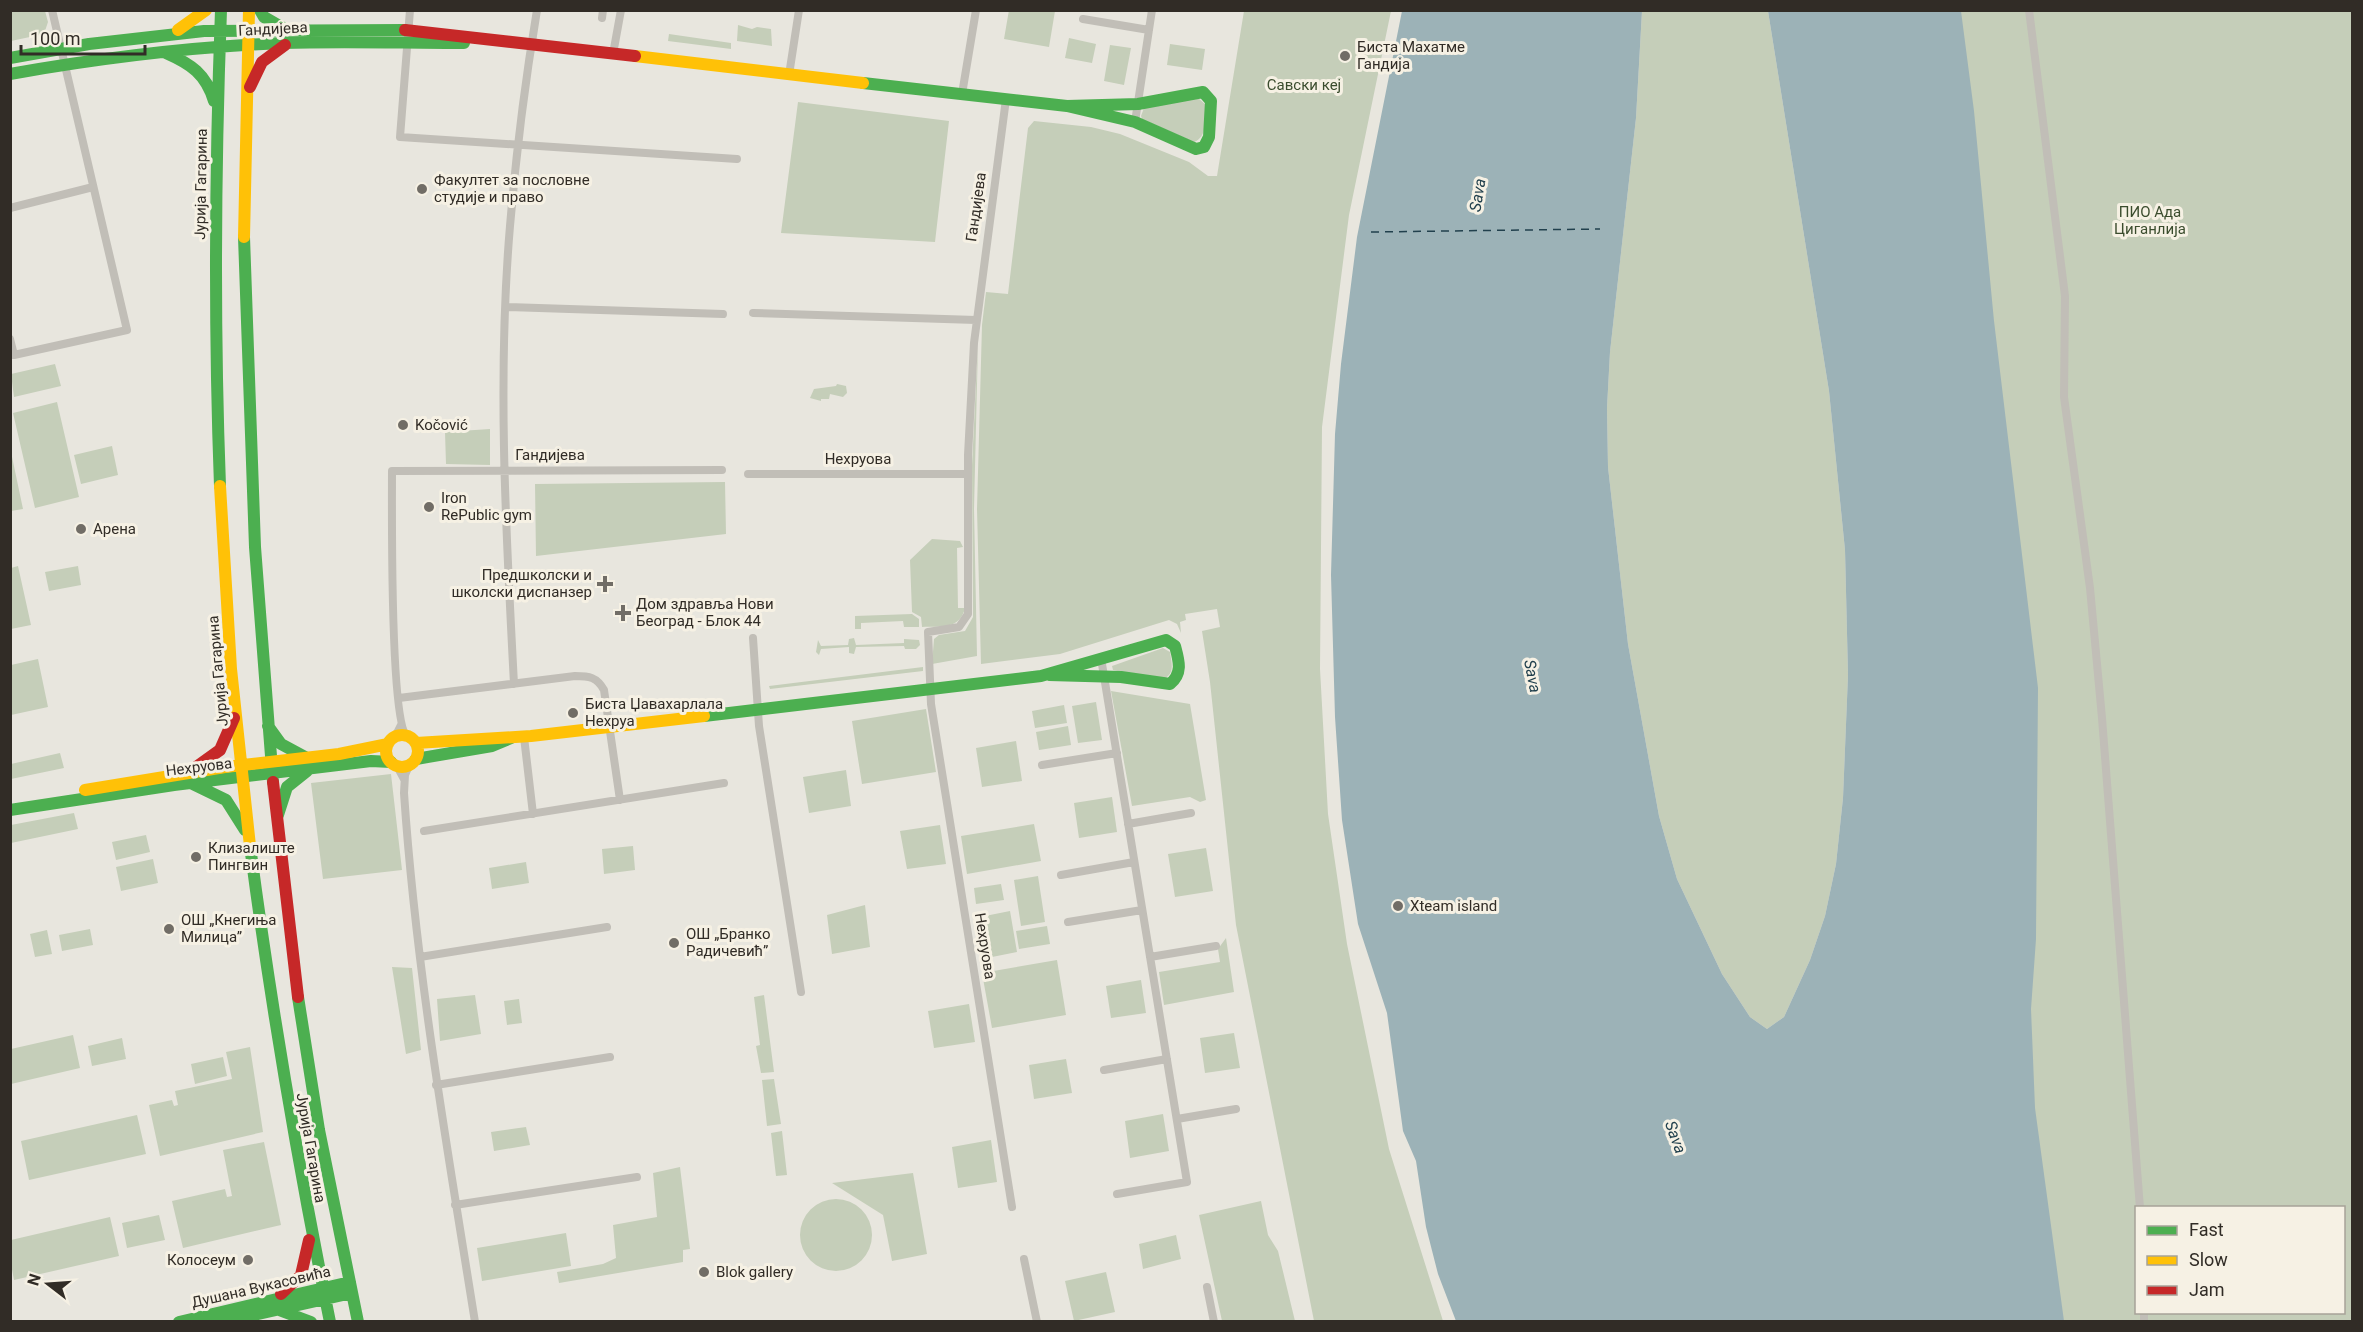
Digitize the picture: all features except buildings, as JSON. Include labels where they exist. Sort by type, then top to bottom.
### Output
[{"type":"main road","points":[[168,34],[188,25],[206,10]]},
{"type":"main road","name":"Јурија Гагарина","points":[[221,10],[217,111],[217,385],[222,502],[236,711],[249,839],[273,1017],[330,1322]]},
{"type":"main road","name":"Јурија Гагарина","points":[[249,10],[245,109],[247,400],[266,722],[277,834],[310,1064],[358,1322]]},
{"type":"main road","points":[[260,10],[272,23],[290,29]]},
{"type":"main road","name":"Гандијева","points":[[10,58],[61,48],[168,34],[220,30],[290,29],[408,36],[531,45],[1067,106],[1135,122],[1196,149],[1204,147],[1209,137],[1211,101],[1203,92],[1138,104],[1067,106]]},
{"type":"main road","name":"Гандијева","points":[[10,74],[164,52],[408,36]]},
{"type":"main road","points":[[245,109],[258,66],[273,50],[289,43]]},
{"type":"main road","points":[[164,52],[197,67],[208,83],[217,111]]},
{"type":"main road","name":"Нехруова","points":[[308,764],[376,748],[401,737],[518,737],[1049,675],[1104,676],[1170,684],[1176,679],[1180,666],[1175,646],[1166,640],[1049,675]]},
{"type":"main road","points":[[236,711],[228,736],[220,750],[188,778],[226,800],[249,839]]},
{"type":"main road","points":[[266,722],[281,744],[308,764],[284,792],[277,834]]},
{"type":"main road","points":[[401,737],[418,751],[404,763],[387,754],[401,737]]},
{"type":"main road","name":"Нехруова","points":[[10,802],[308,764],[371,761],[404,763],[492,746],[518,737]]},
{"type":"main road","name":"Нехруова","points":[[10,810],[188,778]]},
{"type":"main road","points":[[310,1224],[308,1255],[301,1275],[274,1305],[311,1322]]},
{"type":"main road","name":"Душана Вукасовића","points":[[222,1322],[274,1305],[351,1287]]},
{"type":"main road","name":"Душана Вукасовића","points":[[179,1322],[274,1305]]},
{"type":"street","points":[[10,339],[14,355],[127,330],[52,10]]},
{"type":"street","points":[[410,10],[400,137],[737,159]]},
{"type":"street","points":[[531,45],[537,10]]},
{"type":"street","points":[[613,54],[621,10]]},
{"type":"street","points":[[789,75],[799,10]]},
{"type":"street","points":[[962,94],[976,10]]},
{"type":"street","points":[[1135,122],[1152,10]]},
{"type":"street","points":[[2029,10],[2065,296],[2064,396],[2090,588],[2140,1206]]},
{"type":"street","points":[[1083,20],[1149,30]]},
{"type":"street","name":"Гандијева","points":[[531,45],[517,144],[506,307],[504,470],[722,470]]},
{"type":"street","name":"Гандијева","points":[[976,320],[1006,99]]},
{"type":"street","points":[[10,208],[93,187]]},
{"type":"street","points":[[506,307],[723,314]]},
{"type":"street","points":[[753,313],[976,320]]},
{"type":"street","name":"Нехруова","points":[[976,320],[968,474],[968,614],[959,627],[927,632],[930,689],[1012,1207]]},
{"type":"street","points":[[401,737],[392,471],[504,470],[514,684]]},
{"type":"street","name":"Нехруова","points":[[748,474],[968,474]]},
{"type":"street","points":[[753,638],[758,710],[801,992]]},
{"type":"street","points":[[1101,658],[1187,1182],[1117,1194]]},
{"type":"street","points":[[399,698],[589,676],[596,679],[604,690],[620,800]]},
{"type":"street","points":[[518,737],[533,814]]},
{"type":"street","points":[[1042,765],[1117,753]]},
{"type":"street","points":[[404,763],[420,957],[436,1085],[475,1322]]},
{"type":"street","points":[[424,831],[724,783]]},
{"type":"street","points":[[1128,824],[1191,813]]},
{"type":"street","points":[[1061,875],[1134,862]]},
{"type":"street","points":[[1068,922],[1142,910]]},
{"type":"street","points":[[420,957],[607,927]]},
{"type":"street","points":[[1150,957],[1216,946]]},
{"type":"street","points":[[436,1085],[610,1057]]},
{"type":"street","points":[[1104,1070],[1167,1059]]},
{"type":"street","points":[[1177,1119],[1236,1109]]},
{"type":"street","points":[[455,1205],[636,1177]]},
{"type":"street","points":[[1023,1259],[1037,1322]]},
{"type":"street","points":[[1207,1287],[1214,1322]]},
{"type":"green space","points":[[11,10],[45,11],[48,22],[44,34],[11,41]]},
{"type":"green space","points":[[1009,10],[1055,11],[1049,47],[1004,39]]},
{"type":"green space","name":"Савски кеј","points":[[1244,11],[1391,11],[1349,215],[1322,427],[1320,669],[1328,814],[1347,944],[1389,1149],[1443,1321],[1314,1321],[1236,925],[1210,682],[1202,631],[1220,627],[1217,609],[1185,614],[1186,620],[1180,622],[1181,633],[1177,624],[1169,620],[1060,654],[981,664],[977,509],[982,325],[986,292],[1008,294],[1028,128],[1034,121],[1091,127],[1120,134],[1189,162],[1208,176],[1217,176]]},
{"type":"green space","points":[[1642,11],[1768,11],[1829,391],[1845,550],[1848,675],[1843,798],[1836,864],[1825,916],[1810,960],[1784,1017],[1767,1029],[1750,1017],[1722,974],[1677,879],[1659,816],[1628,644],[1608,467],[1607,408],[1610,352],[1636,118]]},
{"type":"green space","name":"ПИО Ада Циганлија","points":[[1926,11],[2352,11],[2352,1321],[2004,1321]]},
{"type":"green space","points":[[738,25],[752,29],[757,27],[771,29],[772,46],[737,41]]},
{"type":"green space","points":[[669,34],[731,43],[731,49],[668,41]]},
{"type":"green space","points":[[1069,38],[1096,44],[1092,63],[1065,58]]},
{"type":"green space","points":[[1170,44],[1205,49],[1202,70],[1167,65]]},
{"type":"green space","points":[[1110,45],[1131,48],[1124,85],[1104,81]]},
{"type":"green space","points":[[1198,98],[1206,105],[1204,132],[1194,142],[1142,119],[1144,108]]},
{"type":"green space","points":[[798,102],[949,121],[935,242],[781,233]]},
{"type":"green space","points":[[978,343],[974,509],[977,656],[932,664],[934,639],[939,635],[965,631],[973,617],[972,465]]},
{"type":"green space","points":[[55,364],[61,386],[14,397],[11,374]]},
{"type":"green space","points":[[837,384],[846,386],[847,393],[843,397],[830,394],[829,399],[821,399],[821,401],[810,398],[814,389]]},
{"type":"green space","points":[[57,402],[79,497],[35,508],[13,413]]},
{"type":"green space","points":[[490,429],[490,465],[446,464],[445,432]]},
{"type":"green space","points":[[112,446],[118,475],[81,484],[74,455]]},
{"type":"green space","points":[[11,452],[23,509],[10,511]]},
{"type":"green space","points":[[725,482],[726,534],[536,556],[535,484]]},
{"type":"green space","points":[[932,539],[960,541],[963,547],[957,548],[958,608],[965,608],[959,620],[954,623],[922,627],[921,617],[912,612],[910,560]]},
{"type":"green space","points":[[18,566],[31,625],[11,629],[11,568]]},
{"type":"green space","points":[[78,566],[81,585],[49,591],[45,572]]},
{"type":"green space","points":[[912,614],[919,619],[919,627],[904,627],[903,621],[861,623],[861,629],[855,629],[855,616]]},
{"type":"green space","points":[[854,638],[856,645],[904,643],[904,639],[919,640],[920,645],[916,649],[905,649],[904,646],[856,647],[854,654],[849,653],[849,647],[821,649],[819,655],[816,652],[818,640],[821,646],[848,645],[849,639]]},
{"type":"green space","points":[[1163,648],[1170,652],[1172,665],[1169,675],[1162,680],[1113,670],[1112,666]]},
{"type":"green space","points":[[38,659],[48,707],[11,715],[11,665]]},
{"type":"green space","points":[[923,667],[923,671],[770,689],[769,686]]},
{"type":"green space","points":[[1111,691],[1190,704],[1206,800],[1200,802],[1190,797],[1132,806]]},
{"type":"green space","points":[[1096,702],[1102,740],[1078,743],[1072,706]]},
{"type":"green space","points":[[1064,705],[1067,723],[1035,728],[1032,711]]},
{"type":"green space","points":[[926,709],[936,772],[862,784],[852,721]]},
{"type":"green space","points":[[1068,726],[1071,745],[1039,750],[1036,732]]},
{"type":"green space","points":[[1016,741],[1022,781],[982,787],[976,748]]},
{"type":"green space","points":[[60,753],[64,768],[11,779],[11,764]]},
{"type":"green space","points":[[846,770],[851,806],[809,813],[803,777]]},
{"type":"green space","points":[[391,774],[402,870],[323,879],[311,783]]},
{"type":"green space","points":[[1112,797],[1117,832],[1079,838],[1074,803]]},
{"type":"green space","points":[[74,813],[78,829],[11,843],[11,825]]},
{"type":"green space","points":[[1034,824],[1041,861],[967,874],[961,836]]},
{"type":"green space","points":[[940,825],[946,864],[907,869],[900,831]]},
{"type":"green space","points":[[146,835],[150,852],[116,860],[112,842]]},
{"type":"green space","points":[[633,846],[635,870],[604,874],[602,849]]},
{"type":"green space","points":[[1206,848],[1213,891],[1175,897],[1168,854]]},
{"type":"green space","points":[[153,859],[158,883],[121,891],[116,867]]},
{"type":"green space","points":[[526,862],[529,883],[492,889],[489,868]]},
{"type":"green space","points":[[1038,876],[1045,922],[1021,926],[1014,880]]},
{"type":"green space","points":[[1001,884],[1004,900],[976,904],[974,888]]},
{"type":"green space","points":[[865,905],[870,947],[832,954],[827,915]]},
{"type":"green space","points":[[1010,911],[1017,952],[992,957],[985,916]]},
{"type":"green space","points":[[1047,926],[1050,944],[1019,949],[1016,931]]},
{"type":"green space","points":[[90,929],[93,945],[62,951],[59,935]]},
{"type":"green space","points":[[47,930],[52,954],[35,957],[30,934]]},
{"type":"green space","points":[[1226,938],[1234,992],[1164,1005],[1159,972],[1220,962],[1218,949]]},
{"type":"green space","points":[[1057,960],[1066,1015],[992,1028],[982,973]]},
{"type":"green space","points":[[392,967],[412,968],[421,1050],[406,1054]]},
{"type":"green space","points":[[1141,980],[1146,1013],[1111,1018],[1106,986]]},
{"type":"green space","points":[[475,995],[481,1034],[440,1041],[437,999]]},
{"type":"green space","points":[[764,995],[774,1072],[761,1073],[756,1046],[760,1045],[754,997]]},
{"type":"green space","points":[[519,999],[522,1023],[507,1025],[504,1001]]},
{"type":"green space","points":[[969,1004],[975,1042],[934,1048],[928,1011]]},
{"type":"green space","points":[[1234,1033],[1240,1068],[1205,1073],[1200,1038]]},
{"type":"green space","points":[[73,1035],[80,1068],[11,1084],[11,1049]]},
{"type":"green space","points":[[122,1038],[126,1059],[92,1066],[88,1046]]},
{"type":"green space","points":[[250,1047],[263,1132],[160,1156],[149,1105],[172,1100],[174,1106],[178,1105],[175,1091],[232,1079],[226,1052]]},
{"type":"green space","points":[[223,1057],[227,1076],[195,1084],[191,1064]]},
{"type":"green space","points":[[1066,1059],[1072,1093],[1034,1099],[1029,1065]]},
{"type":"green space","points":[[774,1079],[781,1124],[767,1126],[762,1080]]},
{"type":"green space","points":[[1163,1114],[1169,1151],[1130,1158],[1125,1121]]},
{"type":"green space","points":[[137,1115],[146,1154],[29,1180],[21,1141]]},
{"type":"green space","points":[[526,1127],[530,1145],[494,1151],[491,1132]]},
{"type":"green space","points":[[782,1131],[787,1175],[776,1176],[771,1133]]},
{"type":"green space","points":[[991,1140],[997,1182],[958,1188],[952,1147]]},
{"type":"green space","points":[[264,1142],[281,1225],[183,1248],[172,1201],[225,1189],[227,1197],[232,1196],[223,1150]]},
{"type":"green space","points":[[680,1167],[690,1249],[683,1250],[683,1262],[559,1283],[557,1272],[603,1264],[616,1258],[613,1225],[657,1217],[653,1173]]},
{"type":"green space","points":[[913,1173],[927,1254],[892,1261],[883,1215],[832,1183]]},
{"type":"green space","points":[[836,1199],[850,1202],[862,1209],[869,1221],[872,1235],[869,1249],[862,1261],[850,1268],[836,1271],[822,1268],[810,1261],[803,1249],[800,1235],[803,1221],[810,1209],[822,1202]]},
{"type":"green space","points":[[1261,1201],[1268,1235],[1278,1251],[1295,1321],[1222,1321],[1199,1215]]},
{"type":"green space","points":[[159,1215],[165,1240],[127,1248],[122,1223]]},
{"type":"green space","points":[[110,1217],[119,1256],[14,1280],[11,1240]]},
{"type":"green space","points":[[566,1233],[571,1266],[482,1281],[477,1248]]},
{"type":"green space","points":[[1176,1235],[1181,1259],[1143,1269],[1139,1244]]},
{"type":"green space","points":[[1106,1272],[1115,1312],[1074,1321],[1065,1281]]},
{"type":"water","name":"Sava","points":[[1402,11],[1642,11],[1636,118],[1610,352],[1607,408],[1608,467],[1628,644],[1659,816],[1677,879],[1722,974],[1750,1017],[1767,1029],[1784,1017],[1810,960],[1825,916],[1836,864],[1843,798],[1848,675],[1845,550],[1829,391],[1768,11],[1961,11],[1974,111],[1994,321],[2038,688],[2036,939],[2031,1009],[2035,1108],[2064,1321],[1456,1321],[1438,1274],[1426,1227],[1416,1161],[1403,1131],[1387,1013],[1358,924],[1342,820],[1335,717],[1331,575],[1335,434],[1341,364],[1357,237]]},
{"type":"ferry route","points":[[1371,232],[1600,229]]},
{"type":"traffic: fast","points":[[220,486],[216,248],[221,10]]},
{"type":"traffic: fast","points":[[260,10],[264,17],[283,28]]},
{"type":"traffic: fast","points":[[10,58],[89,44],[204,31],[405,30]]},
{"type":"traffic: fast","points":[[10,74],[145,54],[213,47],[327,42],[464,43]]},
{"type":"traffic: fast","points":[[166,53],[183,61],[196,71],[207,84],[214,101]]},
{"type":"traffic: fast","points":[[863,83],[1067,106],[1138,104],[1203,92],[1211,101],[1209,137],[1204,147],[1196,149],[1135,122],[1067,106]]},
{"type":"traffic: fast","points":[[244,237],[255,547],[273,782]]},
{"type":"traffic: fast","points":[[704,716],[1041,676],[1166,640],[1175,646],[1179,662],[1177,676],[1170,684],[1121,677],[1049,675]]},
{"type":"traffic: fast","points":[[268,726],[281,744],[307,758]]},
{"type":"traffic: fast","points":[[416,759],[492,746],[511,738]]},
{"type":"traffic: fast","points":[[10,810],[174,785],[371,761],[391,762]]},
{"type":"traffic: fast","points":[[278,815],[287,787],[307,771]]},
{"type":"traffic: fast","points":[[193,784],[226,800],[245,830]]},
{"type":"traffic: fast","points":[[250,846],[286,1085],[330,1322]]},
{"type":"traffic: fast","points":[[298,997],[319,1130],[358,1322]]},
{"type":"traffic: fast","points":[[179,1322],[350,1282]]},
{"type":"traffic: fast","points":[[222,1322],[352,1293]]},
{"type":"traffic: fast","points":[[279,1310],[311,1322]]},
{"type":"traffic: slow","points":[[178,30],[206,10]]},
{"type":"traffic: slow","points":[[244,237],[249,10]]},
{"type":"traffic: slow","points":[[635,56],[863,83]]},
{"type":"traffic: slow","points":[[220,486],[231,669],[250,846]]},
{"type":"traffic: slow","points":[[416,743],[531,736],[704,716]]},
{"type":"traffic: slow","points":[[402,735],[413,740],[418,751],[413,762],[402,767],[391,762],[386,751],[391,740],[402,735]]},
{"type":"traffic: slow","points":[[85,790],[225,767],[339,754],[388,744]]},
{"type":"traffic: jam","points":[[405,30],[635,56]]},
{"type":"traffic: jam","points":[[250,87],[262,62],[285,45]]},
{"type":"traffic: jam","points":[[192,770],[220,750],[234,718]]},
{"type":"traffic: jam","points":[[273,782],[298,997]]},
{"type":"traffic: jam","points":[[281,1294],[301,1275],[309,1240]]},
{"type":"place","name":"Биста Махатме Гандија","points":[[1345,56]]},
{"type":"place","name":"Факултет за пословне студије и право","points":[[422,189]]},
{"type":"place","name":"Kočović","points":[[403,425]]},
{"type":"place","name":"Iron RePublic gym","points":[[429,507]]},
{"type":"place","name":"Арена","points":[[81,529]]},
{"type":"place","name":"Предшколски и школски диспанзер","points":[[605,584]]},
{"type":"place","name":"Дом здравља Нови Београд - Блок 44","points":[[623,613]]},
{"type":"place","name":"Биста Џавахарлала Нехруа","points":[[573,713]]},
{"type":"place","name":"Клизалиште Пингвин","points":[[196,857]]},
{"type":"place","name":"Xteam island","points":[[1398,906]]},
{"type":"place","name":"ОШ „Кнегиња Милица”","points":[[169,929]]},
{"type":"place","name":"ОШ „Бранко Радичевић”","points":[[674,943]]},
{"type":"place","name":"Колосеум","points":[[248,1260]]},
{"type":"place","name":"Blok gallery","points":[[704,1272]]}]
